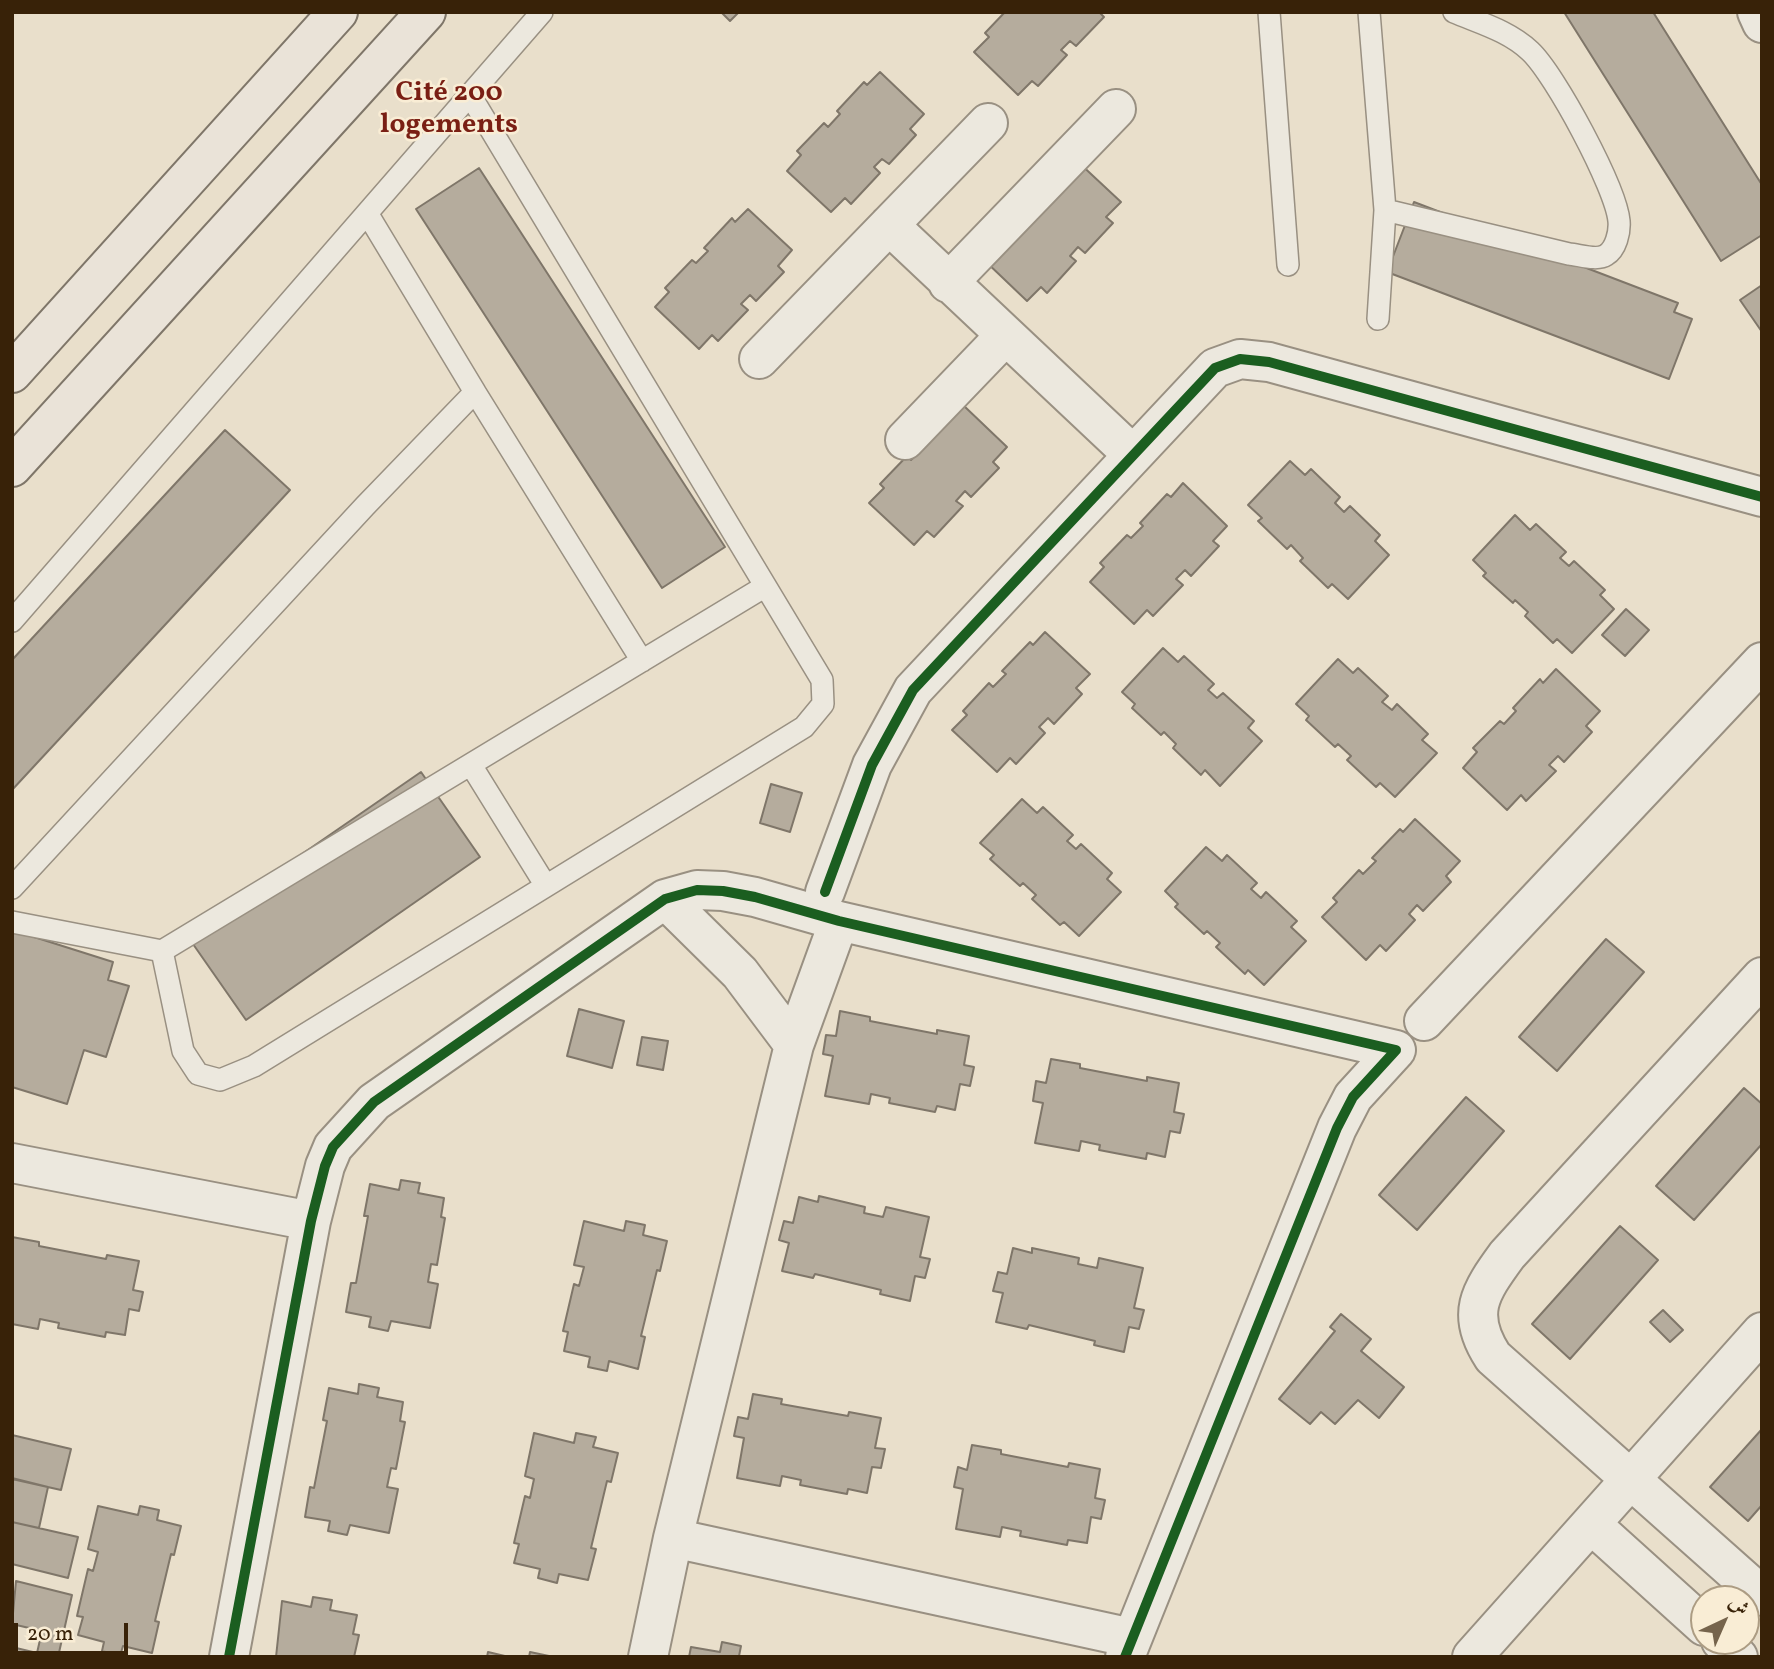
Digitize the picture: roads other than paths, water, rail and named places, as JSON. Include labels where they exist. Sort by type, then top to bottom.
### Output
[{"type":"highway","points":[[12,373],[338,12]]},
{"type":"highway","points":[[12,467],[426,12]]},
{"type":"street","points":[[1757,12],[1762,23]]},
{"type":"street","points":[[948,283],[1116,108]]},
{"type":"street","points":[[759,359],[988,123]]},
{"type":"street","points":[[889,225],[1004,337],[1132,454]]},
{"type":"street","points":[[905,440],[1004,337]]},
{"type":"street","points":[[648,1657],[673,1538],[794,1045],[872,765],[914,690],[1132,454],[1215,368],[1240,359],[1269,362],[1762,497]]},
{"type":"street","points":[[1424,1021],[1762,662]]},
{"type":"street","points":[[229,1657],[311,1221],[325,1166],[333,1147],[374,1102],[665,899],[697,890],[723,891],[832,907],[1396,1050],[1353,1097],[1337,1128],[1128,1647],[673,1538]]},
{"type":"street","points":[[665,899],[740,973],[794,1045]]},
{"type":"street","points":[[1762,977],[1507,1255],[1485,1285],[1479,1301],[1481,1338],[1493,1357],[1762,1596]]},
{"type":"street","points":[[12,1163],[311,1221]]},
{"type":"street","points":[[1472,1657],[1762,1332]]},
{"type":"street","points":[[1591,1524],[1690,1613]]},
{"type":"lane","points":[[12,621],[542,12]]},
{"type":"lane","points":[[1269,12],[1288,265]]},
{"type":"lane","points":[[1369,12],[1385,210],[1378,319]]},
{"type":"lane","points":[[1385,210],[1569,254],[1596,257],[1607,255],[1617,242],[1620,222],[1610,189],[1552,79],[1532,52],[1510,35],[1454,12]]},
{"type":"lane","points":[[162,951],[183,1051],[198,1074],[220,1080],[254,1066],[804,727],[823,704],[822,680],[470,95]]},
{"type":"lane","points":[[367,213],[642,661]]},
{"type":"lane","points":[[12,888],[365,506],[475,392]]},
{"type":"lane","points":[[12,922],[162,951],[764,587]]},
{"type":"lane","points":[[471,765],[546,886]]},
{"type":"district","name":"Cité 200 logements","points":[[449,111]]}]
